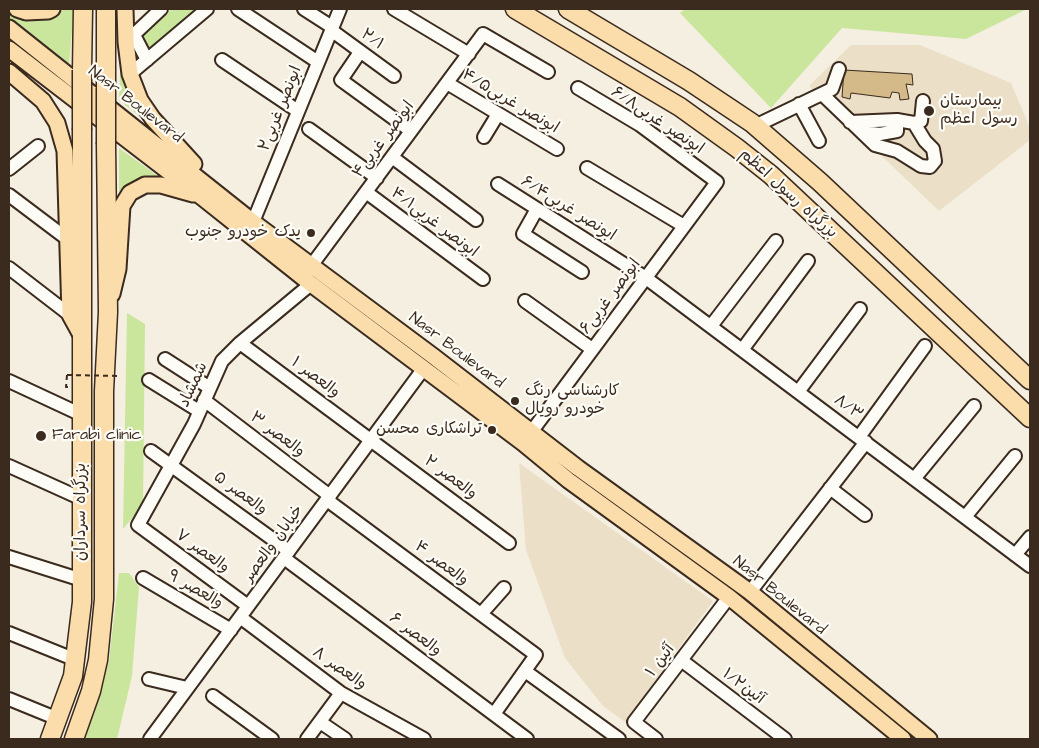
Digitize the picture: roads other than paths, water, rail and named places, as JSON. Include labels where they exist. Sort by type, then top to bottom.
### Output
[{"type":"highway","name":"بزرگراه سرداران","points":[[50,739],[76,660],[82,580],[83,9]]},
{"type":"highway","name":"بزرگراه سرداران","points":[[74,739],[91,691],[102,635],[105,549],[104,391],[108,312],[106,9]]},
{"type":"highway","name":"بزرگراه رسول اعظم","points":[[515,9],[680,107],[771,175],[1030,418]]},
{"type":"highway","name":"بزرگراه رسول اعظم","points":[[568,9],[689,81],[755,126],[820,182],[1030,380]]},
{"type":"main road","points":[[17,9],[26,12],[48,12],[52,9]]},
{"type":"main road","points":[[126,9],[130,38],[130,74],[140,100],[152,120],[187,156],[207,192]]},
{"type":"main road","name":"Nasr Boulevard","points":[[9,28],[207,192],[311,284],[523,443],[568,480],[729,597],[903,739]]},
{"type":"main road","name":"Nasr Boulevard","points":[[9,49],[207,192],[253,222],[532,431],[611,493],[750,592],[929,739]]},
{"type":"main road","points":[[9,72],[43,101],[57,123],[65,150],[66,238],[70,315],[81,335]]},
{"type":"main road","points":[[108,312],[118,269],[122,206],[130,193],[145,185],[161,185],[207,192]]},
{"type":"main road","points":[[677,559],[686,546]]},
{"type":"street","points":[[146,60],[130,38],[162,9]]},
{"type":"street","points":[[130,74],[207,9]]},
{"type":"street","points":[[238,9],[318,62]]},
{"type":"street","name":"۲/۱","points":[[304,9],[394,76]]},
{"type":"street","name":"۲ابونصر غربی","points":[[253,222],[340,9]]},
{"type":"street","points":[[394,9],[469,54]]},
{"type":"street","name":"۴ابونصر غربی","points":[[311,266],[483,34],[548,72]]},
{"type":"street","points":[[360,52],[341,80],[412,131]]},
{"type":"street","points":[[222,60],[298,111]]},
{"type":"street","points":[[755,126],[832,89],[839,69]]},
{"type":"street","name":"۴/۵ابونصر غربی","points":[[447,83],[557,150]]},
{"type":"street","name":"۶/۸ابونصر غربی","points":[[578,88],[640,125],[717,182]]},
{"type":"street","points":[[822,94],[875,144],[897,151],[921,166],[930,167],[935,161],[933,149],[925,141],[914,123]]},
{"type":"street","points":[[850,122],[897,120],[914,123],[921,121],[923,101]]},
{"type":"street","points":[[799,104],[819,142]]},
{"type":"street","points":[[484,137],[498,114]]},
{"type":"street","points":[[862,132],[880,134],[897,131],[897,120]]},
{"type":"street","points":[[309,129],[377,178]]},
{"type":"street","points":[[9,169],[38,146]]},
{"type":"street","points":[[392,157],[476,220]]},
{"type":"street","points":[[587,168],[684,226]]},
{"type":"street","name":"۶ابونصر غربی","points":[[532,431],[717,182]]},
{"type":"street","name":"۶/۴ابونصر غربی","points":[[498,184],[646,278]]},
{"type":"street","name":"۴/۱ابونصر غربی","points":[[366,192],[483,280]]},
{"type":"street","points":[[9,195],[66,238]]},
{"type":"street","points":[[537,209],[523,234],[582,272]]},
{"type":"street","points":[[710,326],[776,241]]},
{"type":"street","points":[[742,350],[808,261]]},
{"type":"street","points":[[9,268],[70,315]]},
{"type":"street","name":"۸/۳","points":[[646,278],[1030,566]]},
{"type":"street","name":"شمشاد","points":[[138,525],[202,406],[222,360],[311,284]]},
{"type":"street","points":[[525,300],[592,349]]},
{"type":"street","points":[[798,392],[860,309]]},
{"type":"street","name":"والعصر ۱","points":[[240,343],[371,440]]},
{"type":"street","points":[[750,592],[830,488],[925,346]]},
{"type":"street","points":[[165,359],[210,388]]},
{"type":"street","name":"خیابان والعصر","points":[[150,739],[424,368]]},
{"type":"street","name":"والعصر ۳","points":[[149,380],[202,406],[328,498]]},
{"type":"street","points":[[9,381],[82,415]]},
{"type":"street","points":[[914,479],[974,406]]},
{"type":"street","name":"والعصر ۲","points":[[371,440],[509,543]]},
{"type":"street","name":"والعصر ۵","points":[[151,451],[171,464],[286,554]]},
{"type":"street","points":[[965,517],[1014,456]]},
{"type":"street","points":[[9,466],[82,499]]},
{"type":"street","points":[[830,488],[865,515]]},
{"type":"street","name":"والعصر ۴","points":[[328,498],[536,655],[525,671]]},
{"type":"street","name":"والعصر ۷","points":[[138,525],[244,611]]},
{"type":"street","points":[[1016,555],[1030,537]]},
{"type":"street","name":"والعصر ۶","points":[[286,554],[527,739]]},
{"type":"street","points":[[9,557],[82,580]]},
{"type":"street","name":"والعصر ۹","points":[[143,578],[231,630]]},
{"type":"street","points":[[481,614],[504,588]]},
{"type":"street","name":"آئین ۱","points":[[656,739],[634,722],[729,597]]},
{"type":"street","name":"والعصر ۸","points":[[244,611],[341,693],[424,739]]},
{"type":"street","points":[[9,632],[76,660]]},
{"type":"street","name":"۱/۲آئین","points":[[681,660],[784,739]]},
{"type":"street","points":[[494,714],[525,671],[619,739]]},
{"type":"street","points":[[149,679],[187,688]]},
{"type":"street","points":[[308,739],[341,693]]},
{"type":"street","points":[[213,696],[272,739]]},
{"type":"street","points":[[9,699],[58,719]]},
{"type":"street","points":[[320,722],[345,739]]},
{"type":"place","name":"بیمارستان رسول اعظم","points":[[929,111]]},
{"type":"place","name":"یدک خودرو جنوب","points":[[311,233]]},
{"type":"place","name":"کارشناسی رنگ خودرو رویال","points":[[515,401]]},
{"type":"place","name":"تراشکاری محسن","points":[[492,430]]},
{"type":"place","name":"Farabi clinic","points":[[41,436]]}]
